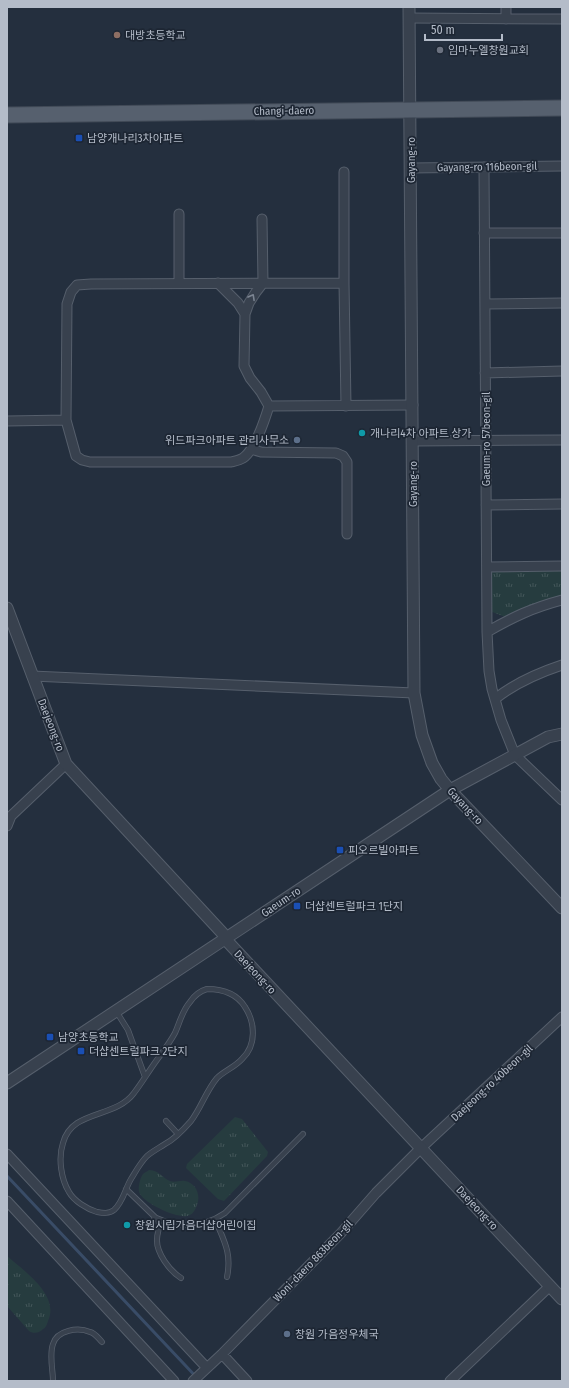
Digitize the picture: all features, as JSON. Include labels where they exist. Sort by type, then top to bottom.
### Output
[{"type":"main road","name":"Changi-daero","points":[[7,115],[562,108]]},
{"type":"street","name":"Gayang-ro","points":[[409,7],[414,693],[422,735],[432,763],[450,790],[562,908]]},
{"type":"street","points":[[506,7],[506,19]]},
{"type":"street","points":[[409,18],[562,19]]},
{"type":"street","name":"Gayang-ro 116beon-gil","points":[[411,168],[562,166]]},
{"type":"street","name":"Gaeum-ro 57beon-gil","points":[[484,167],[487,632],[489,671],[501,720],[515,755]]},
{"type":"street","points":[[344,172],[346,406]]},
{"type":"street","points":[[179,214],[179,284]]},
{"type":"street","points":[[262,219],[263,284],[249,303],[246,314],[244,366],[250,378],[261,392],[269,406],[264,423],[244,458],[231,462],[90,462],[82,460],[76,456],[66,420],[67,304],[71,292],[77,285],[179,284],[263,284],[344,284]]},
{"type":"street","points":[[484,233],[562,233]]},
{"type":"street","points":[[218,284],[238,303],[246,314]]},
{"type":"street","points":[[485,304],[562,303]]},
{"type":"street","points":[[485,373],[562,371]]},
{"type":"street","points":[[269,406],[412,405]]},
{"type":"street","points":[[7,421],[66,420]]},
{"type":"street","points":[[413,441],[562,440]]},
{"type":"street","points":[[251,448],[261,452],[336,453],[343,456],[347,462],[347,534]]},
{"type":"street","points":[[486,505],[562,504]]},
{"type":"street","points":[[487,566],[562,566]]},
{"type":"street","points":[[487,632],[519,614],[562,600]]},
{"type":"street","name":"Daejeong-ro","points":[[7,608],[66,764],[227,938],[228,942],[562,1299]]},
{"type":"street","points":[[495,699],[518,683],[562,665]]},
{"type":"street","points":[[32,676],[414,693]]},
{"type":"street","name":"Gaeum-ro","points":[[7,1083],[450,790],[548,737],[562,734]]},
{"type":"street","points":[[515,755],[562,800]]},
{"type":"street","points":[[7,826],[11,816],[66,764]]},
{"type":"street","name":"Daejeong-ro 40beon-gil","points":[[421,1148],[562,1017]]},
{"type":"street","name":"Woni-daero 863beon-gil","points":[[193,1381],[222,1354],[341,1233],[376,1193],[421,1148]]},
{"type":"street","points":[[7,1154],[205,1370]]},
{"type":"street","points":[[7,1201],[174,1381]]},
{"type":"street","points":[[450,1381],[550,1286]]},
{"type":"street","points":[[222,1354],[247,1381]]},
{"type":"lane","points":[[214,989],[231,994],[241,1000],[252,1020],[253,1032],[252,1041],[243,1059],[219,1076],[191,1121],[165,1145],[158,1148],[141,1162],[121,1201],[114,1210],[106,1214],[92,1210],[78,1202],[69,1193],[62,1173],[62,1145],[65,1137],[77,1123],[88,1117],[109,1111],[129,1100],[145,1077],[171,1039],[184,1010],[201,991],[214,989]]},
{"type":"lane","points":[[116,1011],[128,1030],[145,1077]]},
{"type":"lane","points":[[166,1121],[178,1134]]},
{"type":"lane","points":[[154,1217],[164,1222],[182,1225],[196,1225],[215,1219],[225,1213],[303,1134]]},
{"type":"lane","points":[[126,1189],[159,1224],[157,1238],[158,1248],[170,1268],[181,1278]]},
{"type":"lane","points":[[215,1219],[228,1252],[229,1262],[227,1277]]},
{"type":"lane","points":[[53,1381],[52,1353],[53,1343],[57,1336],[64,1332],[81,1330],[91,1332],[98,1336],[102,1342]]},
{"type":"green space","points":[[562,566],[562,600],[511,619],[487,610],[487,567]]},
{"type":"green space","points":[[235,1117],[242,1119],[268,1152],[267,1156],[224,1201],[218,1199],[186,1168],[187,1164]]},
{"type":"green space","points":[[149,1170],[158,1173],[170,1181],[185,1181],[192,1184],[197,1190],[198,1194],[198,1201],[195,1210],[187,1216],[176,1215],[162,1210],[143,1198],[139,1192],[139,1184],[143,1174]]},
{"type":"green space","points":[[7,1256],[31,1276],[45,1293],[49,1302],[50,1311],[46,1327],[38,1332],[34,1333],[29,1331],[7,1306]]},
{"type":"waterway","points":[[7,1176],[200,1381]]},
{"type":"place","name":"대방초등학교","points":[[117,35]]},
{"type":"place","name":"임마누엘창원교회","points":[[440,50]]},
{"type":"place","name":"남양개나리3차아파트","points":[[79,138]]},
{"type":"place","name":"개나리4차 아파트 상가","points":[[362,433]]},
{"type":"place","name":"위드파크아파트 관리사무소","points":[[297,440]]},
{"type":"place","name":"피오르빌아파트","points":[[340,850]]},
{"type":"place","name":"더샵센트럴파크 1단지","points":[[297,906]]},
{"type":"place","name":"남양초등학교","points":[[50,1037]]},
{"type":"place","name":"더샵센트럴파크 2단지","points":[[81,1051]]},
{"type":"place","name":"창원시립가음더샵어린이집","points":[[127,1225]]},
{"type":"place","name":"창원 가음정우체국","points":[[287,1334]]}]
